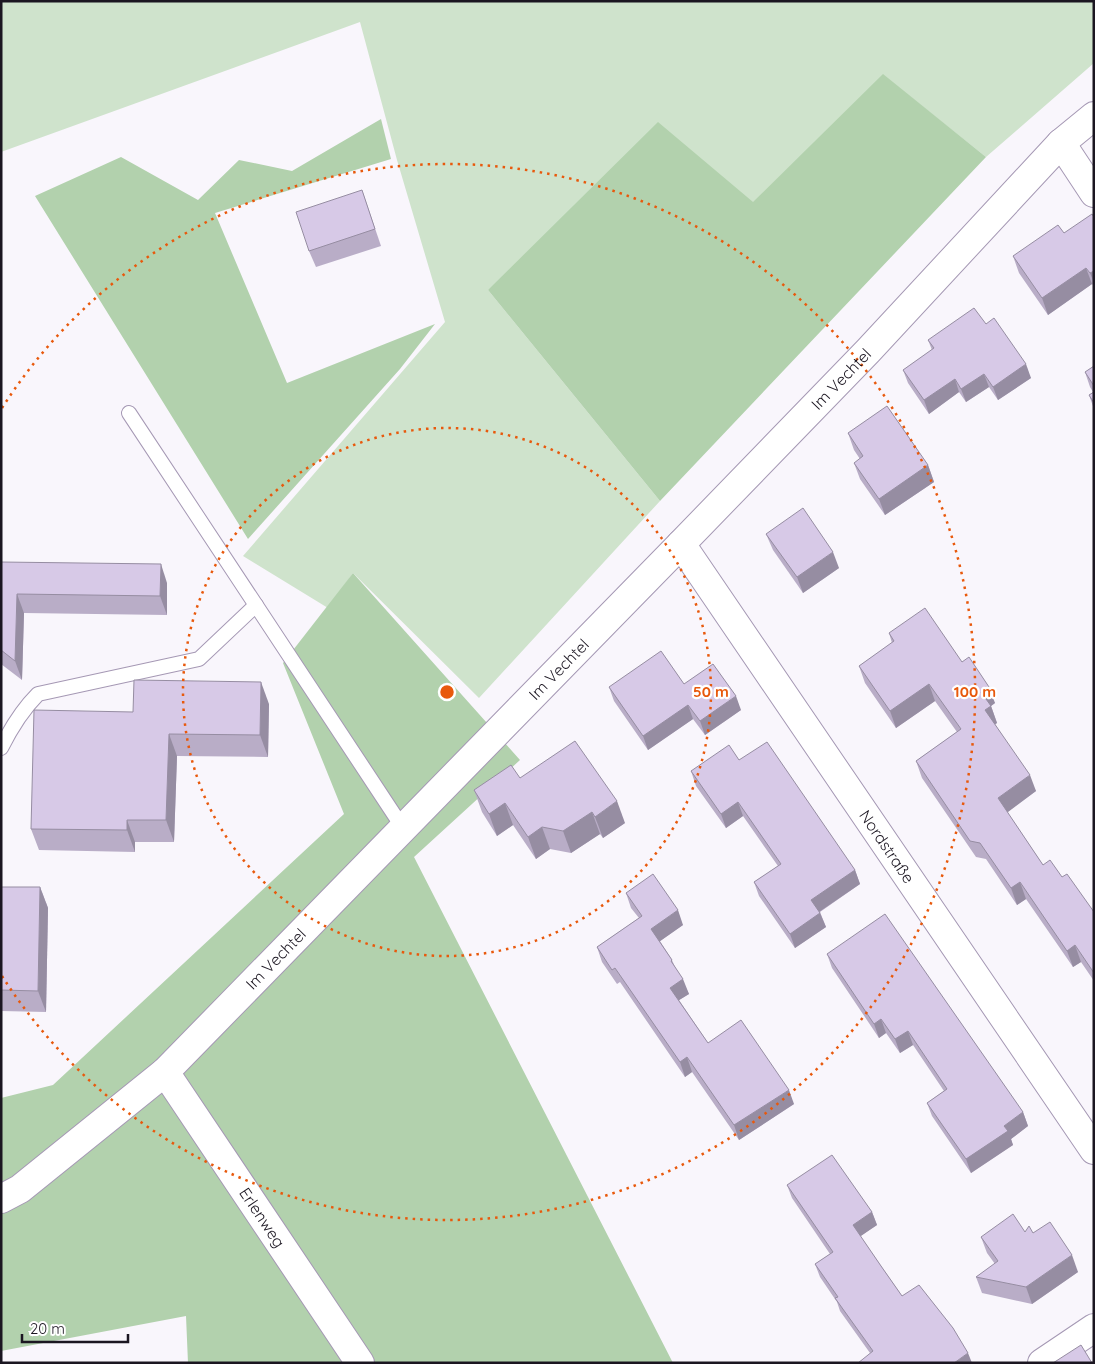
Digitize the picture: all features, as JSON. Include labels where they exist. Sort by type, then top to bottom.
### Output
[{"type":"street","name":"Im Vechtel","points":[[1,1199],[20,1189],[165,1072],[868,351],[1061,143],[1094,116]]},
{"type":"street","points":[[1061,143],[1094,193]]},
{"type":"street","name":"Nordstraße","points":[[681,544],[1094,1150]]},
{"type":"street","name":"Erlenweg","points":[[165,1072],[360,1363]]},
{"type":"street","points":[[1042,1363],[1094,1328]]},
{"type":"lane","points":[[129,413],[403,828]]},
{"type":"lane","points":[[1,748],[10,730],[27,705],[38,694],[199,659],[256,605]]},
{"type":"green space","points":[[1,1],[1094,1],[1094,63],[986,157],[883,75],[753,203],[488,290],[660,501],[479,698],[353,573],[328,608],[243,556],[445,322],[397,160],[360,22],[1,152]]},
{"type":"green space","points":[[883,74],[986,157],[660,501],[488,290],[658,122],[753,202]]},
{"type":"green space","points":[[381,119],[391,159],[215,213],[287,383],[435,324],[400,369],[248,539],[35,196],[121,157],[198,200],[239,160],[292,171]]},
{"type":"green space","points":[[353,573],[520,760],[414,857],[673,1363],[188,1363],[186,1316],[1,1351],[1,1098],[53,1085],[344,814],[283,663]]},
{"type":"building","points":[[362,190],[375,229],[309,251],[296,212]]},
{"type":"building","points":[[1092,214],[1094,217],[1094,271],[1090,273],[1086,268],[1042,298],[1013,256],[1058,225],[1064,233]]},
{"type":"building","points":[[974,308],[986,324],[994,318],[1026,364],[993,387],[984,374],[961,389],[955,379],[924,400],[903,370],[934,348],[928,340]]},
{"type":"building","points":[[1094,366],[1094,386],[1085,372]]},
{"type":"building","points":[[1094,392],[1094,403],[1089,395]]},
{"type":"building","points":[[887,406],[928,465],[879,499],[854,463],[863,456],[848,433]]},
{"type":"building","points":[[803,508],[833,552],[797,577],[766,534]]},
{"type":"building","points":[[1,562],[161,564],[160,596],[17,594],[15,661],[1,650]]},
{"type":"building","points":[[925,608],[962,662],[969,657],[989,687],[981,692],[991,706],[985,710],[1030,775],[998,798],[1043,865],[1050,860],[1062,877],[1067,874],[1094,912],[1094,973],[1075,945],[1067,951],[1020,882],[1011,888],[980,843],[970,841],[916,761],[961,729],[929,684],[890,711],[859,666],[894,641],[889,633]]},
{"type":"building","points":[[661,651],[684,684],[713,664],[736,696],[700,721],[688,705],[643,736],[609,687]]},
{"type":"building","points":[[134,680],[261,682],[260,735],[169,734],[166,820],[127,820],[127,830],[31,829],[34,710],[133,712]]},
{"type":"building","points":[[575,741],[617,801],[595,817],[592,812],[563,831],[542,827],[528,837],[505,803],[489,814],[474,790],[511,765],[520,778]]},
{"type":"building","points":[[767,742],[855,870],[811,900],[820,913],[790,934],[754,882],[781,864],[738,802],[721,814],[691,771],[729,745],[739,760]]},
{"type":"building","points":[[653,874],[678,910],[651,929],[683,979],[670,988],[708,1043],[741,1020],[789,1090],[734,1125],[687,1057],[680,1062],[615,968],[612,970],[597,947],[642,916],[626,893]]},
{"type":"building","points":[[1,887],[40,887],[38,991],[1,990]]},
{"type":"building","points":[[885,914],[1023,1112],[1004,1126],[1008,1131],[966,1159],[927,1103],[947,1089],[908,1031],[895,1039],[881,1019],[874,1024],[827,954]]},
{"type":"building","points":[[832,1155],[872,1212],[853,1225],[902,1296],[919,1285],[953,1328],[968,1353],[954,1363],[858,1363],[873,1351],[835,1298],[838,1297],[815,1264],[833,1252],[787,1185]]},
{"type":"building","points":[[1013,1214],[1025,1232],[1029,1226],[1033,1233],[1050,1222],[1072,1255],[1026,1287],[976,1277],[998,1261],[981,1237]]},
{"type":"building","points":[[1081,1345],[1092,1363],[1053,1363]]}]
